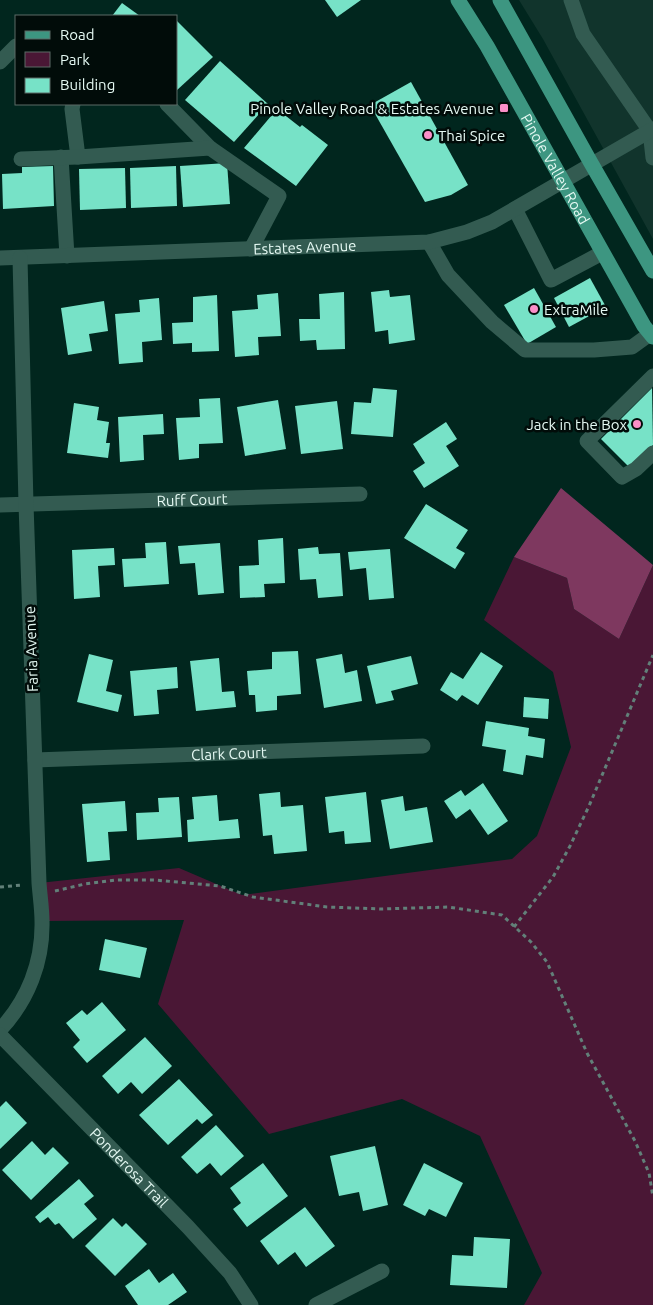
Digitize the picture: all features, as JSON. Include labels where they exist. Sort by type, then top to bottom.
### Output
[{"type":"main road","name":"Pinole Valley Road","points":[[458,0],[496,61],[602,253],[644,326],[652,336]]},
{"type":"main road","points":[[500,0],[653,270]]},
{"type":"street","points":[[571,0],[583,34],[651,130],[653,158]]},
{"type":"street","points":[[0,62],[15,47]]},
{"type":"street","points":[[73,105],[78,157]]},
{"type":"street","points":[[168,105],[210,148],[279,196],[251,249]]},
{"type":"street","name":"Estates Avenue","points":[[0,258],[429,242],[467,232],[492,222],[651,130]]},
{"type":"street","points":[[21,158],[61,158],[210,148]]},
{"type":"street","points":[[61,158],[67,256]]},
{"type":"street","points":[[515,209],[551,280],[602,253]]},
{"type":"street","points":[[429,242],[448,275],[492,322],[525,350],[594,350],[632,346],[652,336]]},
{"type":"street","name":"Faria Avenue","points":[[0,1030],[21,1003],[31,983],[38,962],[42,921],[26,504],[20,258]]},
{"type":"street","points":[[653,376],[587,441],[622,477],[636,469],[653,453]]},
{"type":"street","name":"Ruff Court","points":[[0,505],[360,494]]},
{"type":"street","name":"Clark Court","points":[[35,760],[423,746]]},
{"type":"street","name":"Ponderosa Trail","points":[[0,1035],[230,1273],[251,1305]]},
{"type":"street","points":[[316,1305],[382,1271]]},
{"type":"path","points":[[514,927],[553,877],[570,846],[653,655]]},
{"type":"path","points":[[40,894],[85,884],[116,880],[190,882],[220,886],[253,897],[327,907],[382,909],[448,907],[502,915],[531,942],[547,962],[587,1053],[635,1141],[649,1173],[653,1197]]},
{"type":"shaded area","points":[[519,0],[653,0],[653,239],[543,39]]},
{"type":"shaded area","points":[[561,488],[653,565],[619,639],[574,609],[567,578],[514,557]]},
{"type":"green space","points":[[514,557],[567,578],[574,609],[619,639],[653,565],[653,1305],[524,1305],[542,1273],[480,1136],[402,1099],[269,1134],[158,1004],[184,920],[42,921],[39,883],[179,868],[242,895],[512,859],[537,836],[571,747],[553,672],[484,620]]},
{"type":"building","points":[[325,0],[361,0],[337,17]]},
{"type":"building","points":[[122,3],[139,15],[113,15]]},
{"type":"building","points":[[178,22],[213,57],[178,89]]},
{"type":"building","points":[[220,61],[268,104],[234,142],[185,100]]},
{"type":"building","points":[[411,82],[468,185],[451,195],[425,202],[370,105]]},
{"type":"building","points":[[277,109],[328,145],[296,186],[244,148]]},
{"type":"building","points":[[227,163],[230,204],[183,207],[180,166]]},
{"type":"building","points":[[53,166],[54,206],[3,209],[2,174],[22,173],[22,167]]},
{"type":"building","points":[[176,166],[177,206],[131,208],[130,168]]},
{"type":"building","points":[[125,168],[126,208],[80,210],[79,169]]},
{"type":"building","points":[[590,278],[606,307],[569,327],[554,298]]},
{"type":"building","points":[[534,288],[556,327],[527,344],[504,305]]},
{"type":"building","points":[[389,290],[390,297],[410,295],[415,340],[389,344],[388,330],[375,332],[371,292]]},
{"type":"building","points":[[344,292],[345,349],[317,350],[316,340],[300,341],[299,319],[320,319],[319,294]]},
{"type":"building","points":[[278,293],[281,336],[258,337],[259,355],[235,357],[232,311],[258,309],[257,295]]},
{"type":"building","points":[[217,295],[219,351],[192,352],[192,343],[173,344],[172,323],[193,322],[193,297]]},
{"type":"building","points":[[159,298],[162,340],[142,342],[143,362],[119,364],[115,314],[140,312],[139,300]]},
{"type":"building","points":[[104,301],[108,331],[89,334],[92,351],[68,355],[61,308]]},
{"type":"building","points":[[373,388],[397,390],[393,437],[351,434],[354,402],[371,403]]},
{"type":"building","points":[[652,388],[653,445],[630,468],[601,439]]},
{"type":"building","points":[[220,398],[223,443],[199,444],[199,458],[179,460],[176,418],[200,417],[199,399]]},
{"type":"building","points":[[278,400],[286,449],[245,456],[237,407]]},
{"type":"building","points":[[337,401],[343,449],[301,454],[295,406]]},
{"type":"building","points":[[74,403],[99,407],[97,420],[109,422],[106,443],[110,443],[108,458],[67,453]]},
{"type":"building","points":[[163,414],[164,434],[143,435],[144,460],[120,462],[118,417]]},
{"type":"building","points":[[446,422],[457,439],[446,446],[459,466],[424,488],[413,471],[425,463],[413,444]]},
{"type":"building","points":[[426,504],[468,530],[456,548],[465,553],[455,569],[404,538]]},
{"type":"building","points":[[283,538],[285,583],[264,584],[265,597],[240,598],[239,566],[259,565],[258,540]]},
{"type":"building","points":[[166,542],[169,584],[124,587],[122,559],[146,558],[145,543]]},
{"type":"building","points":[[220,543],[224,593],[198,595],[195,563],[180,564],[178,546]]},
{"type":"building","points":[[318,547],[319,554],[340,553],[343,596],[318,598],[316,579],[300,580],[298,549]]},
{"type":"building","points":[[114,548],[115,565],[98,566],[100,597],[74,599],[72,550]]},
{"type":"building","points":[[390,549],[394,598],[369,600],[366,568],[350,570],[348,552]]},
{"type":"building","points":[[298,651],[301,694],[277,696],[277,710],[256,712],[255,695],[249,695],[247,671],[272,669],[272,652]]},
{"type":"building","points":[[481,652],[503,666],[478,705],[462,695],[457,701],[440,690],[451,672],[463,679]]},
{"type":"building","points":[[89,654],[113,660],[106,691],[122,695],[118,712],[77,702]]},
{"type":"building","points":[[342,654],[345,673],[357,670],[362,701],[324,708],[316,659]]},
{"type":"building","points":[[411,656],[418,684],[391,691],[394,700],[376,704],[367,666]]},
{"type":"building","points":[[219,658],[222,692],[234,691],[236,707],[196,711],[190,661]]},
{"type":"building","points":[[177,667],[178,688],[157,690],[159,714],[134,716],[130,671]]},
{"type":"building","points":[[524,697],[549,699],[548,719],[523,717]]},
{"type":"building","points":[[486,721],[529,728],[528,736],[545,739],[543,758],[526,755],[523,775],[503,771],[506,750],[482,746]]},
{"type":"building","points":[[483,783],[508,821],[488,835],[470,809],[456,819],[444,801],[461,790],[465,796]]},
{"type":"building","points":[[280,792],[281,807],[303,805],[307,851],[274,854],[272,835],[263,836],[259,794]]},
{"type":"building","points":[[366,792],[371,842],[345,844],[344,831],[329,833],[325,797]]},
{"type":"building","points":[[217,795],[219,821],[238,819],[240,838],[188,842],[187,820],[194,819],[192,797]]},
{"type":"building","points":[[403,796],[405,811],[427,807],[433,842],[390,849],[381,800]]},
{"type":"building","points":[[179,797],[182,837],[137,840],[136,813],[159,812],[158,798]]},
{"type":"building","points":[[125,801],[127,831],[108,832],[110,860],[87,862],[82,804]]},
{"type":"building","points":[[105,939],[147,948],[140,978],[99,970]]},
{"type":"building","points":[[102,1002],[126,1030],[87,1063],[73,1047],[80,1040],[66,1023],[82,1010],[87,1015]]},
{"type":"building","points":[[145,1037],[172,1066],[142,1094],[131,1082],[118,1094],[102,1076]]},
{"type":"building","points":[[179,1079],[213,1115],[202,1124],[197,1119],[168,1145],[139,1115]]},
{"type":"building","points":[[6,1101],[27,1123],[0,1149],[0,1107]]},
{"type":"building","points":[[216,1125],[244,1156],[221,1176],[210,1163],[197,1174],[181,1157]]},
{"type":"building","points":[[32,1141],[45,1155],[53,1147],[69,1163],[31,1200],[2,1170]]},
{"type":"building","points":[[375,1146],[388,1205],[363,1211],[359,1192],[339,1196],[330,1156]]},
{"type":"building","points":[[263,1163],[288,1196],[247,1227],[233,1209],[241,1203],[230,1188]]},
{"type":"building","points":[[424,1163],[463,1183],[446,1217],[429,1209],[425,1216],[403,1205]]},
{"type":"building","points":[[79,1179],[94,1196],[84,1204],[97,1219],[73,1239],[59,1223],[55,1225],[48,1217],[40,1223],[35,1217]]},
{"type":"building","points":[[305,1207],[335,1246],[306,1267],[295,1252],[278,1265],[260,1241]]},
{"type":"building","points":[[113,1218],[122,1227],[126,1223],[147,1244],[115,1276],[85,1246]]},
{"type":"building","points":[[474,1237],[510,1239],[507,1288],[450,1285],[452,1255],[473,1256]]},
{"type":"building","points":[[149,1269],[159,1283],[173,1273],[187,1292],[168,1305],[138,1305],[125,1286]]},
{"type":"place","name":"Pinole Valley Road & Estates Avenue","points":[[504,108]]},
{"type":"place","name":"Thai Spice","points":[[428,135]]},
{"type":"place","name":"ExtraMile","points":[[534,309]]},
{"type":"place","name":"Jack in the Box","points":[[637,424]]}]
